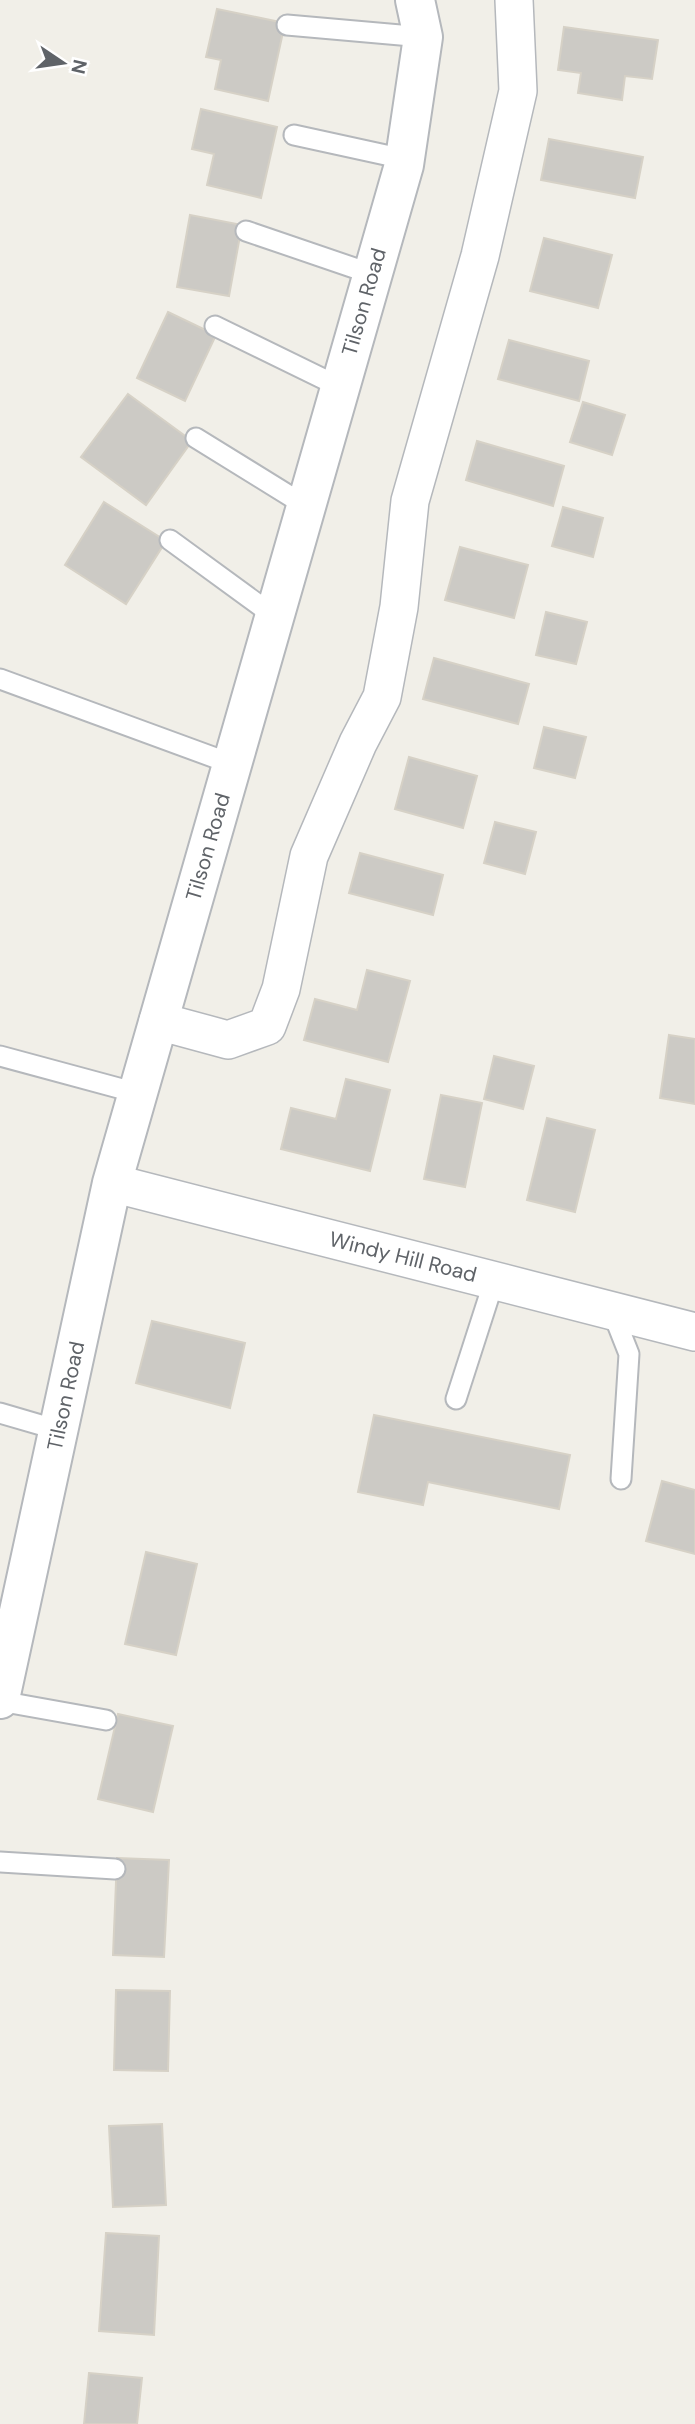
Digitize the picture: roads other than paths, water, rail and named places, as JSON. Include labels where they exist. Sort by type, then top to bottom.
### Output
[{"type":"street","name":"Tilson Road","points":[[1,1689],[112,1183],[404,159],[423,37],[415,0]]},
{"type":"street","points":[[158,1021],[228,1040],[267,1026],[281,989],[309,856],[358,743],[382,697],[399,607],[410,501],[480,256],[518,91],[514,0]]},
{"type":"street","name":"Windy Hill Road","points":[[112,1183],[695,1332]]},
{"type":"lane","points":[[287,25],[423,37]]},
{"type":"lane","points":[[294,135],[404,159]]},
{"type":"lane","points":[[246,231],[372,274]]},
{"type":"lane","points":[[215,326],[340,387]]},
{"type":"lane","points":[[196,438],[306,506]]},
{"type":"lane","points":[[170,540],[274,616]]},
{"type":"lane","points":[[0,679],[232,764]]},
{"type":"lane","points":[[0,1056],[137,1093]]},
{"type":"lane","points":[[456,1398],[494,1281]]},
{"type":"lane","points":[[612,1311],[629,1354],[621,1479]]},
{"type":"lane","points":[[0,1413],[58,1430]]},
{"type":"lane","points":[[1,1689],[106,1720]]},
{"type":"lane","points":[[0,1862],[115,1869]]}]
